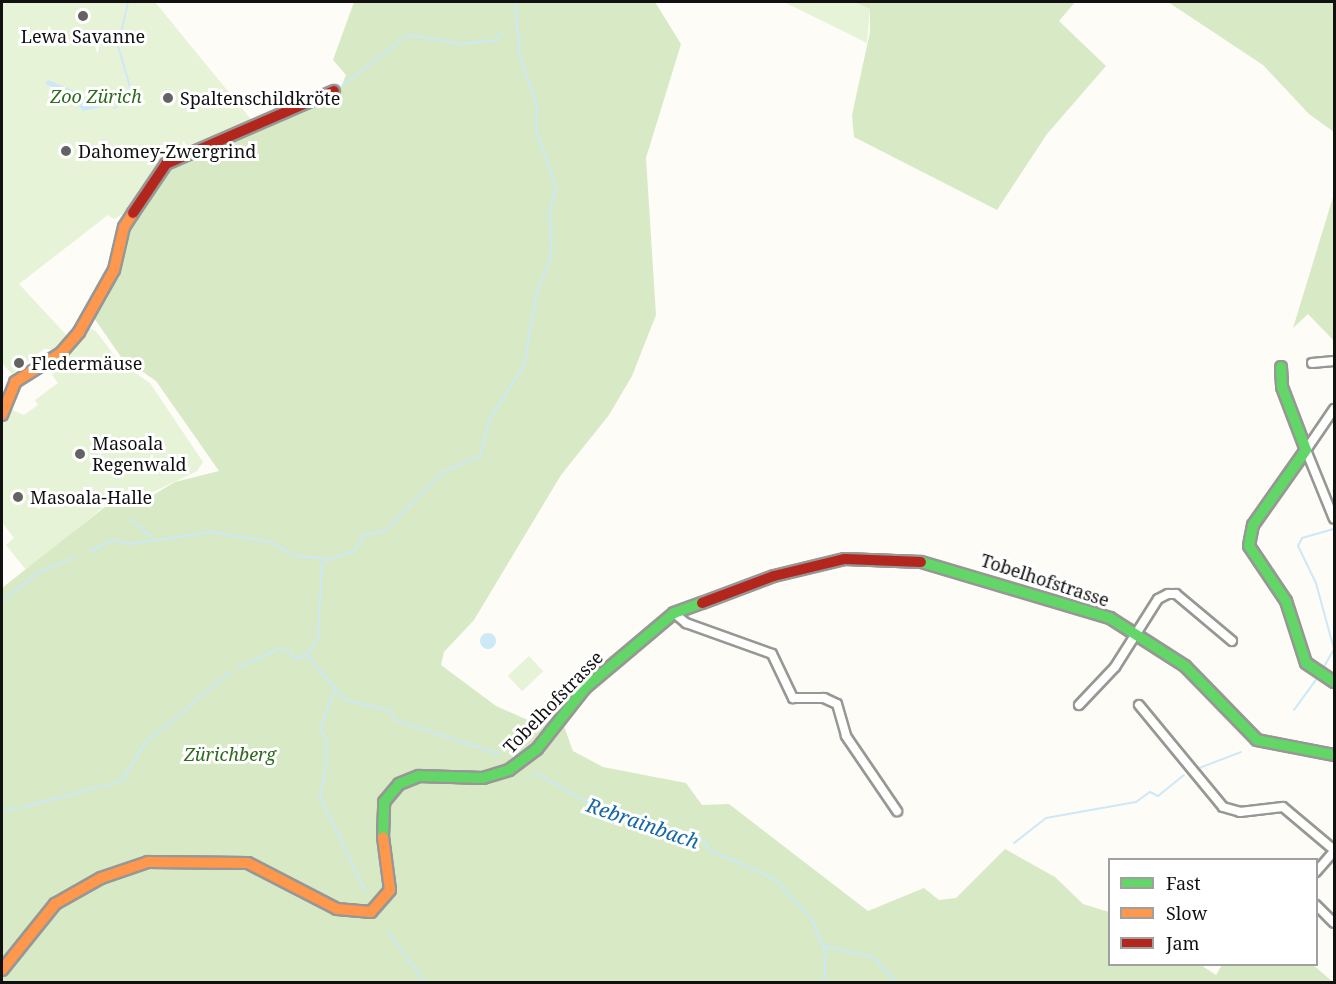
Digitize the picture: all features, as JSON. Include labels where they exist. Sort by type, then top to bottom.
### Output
[{"type":"main road","points":[[2,415],[15,382],[62,353],[79,332],[114,270],[123,227],[166,164],[334,91]]},
{"type":"main road","points":[[1281,367],[1282,387],[1306,450],[1253,525],[1249,546],[1286,601],[1306,663],[1335,682]]},
{"type":"main road","name":"Tobelhofstrasse","points":[[2,970],[55,904],[101,878],[148,862],[248,863],[337,909],[371,912],[390,890],[380,817],[393,788],[420,776],[483,778],[516,766],[585,688],[674,613],[804,568],[886,557],[943,566],[1055,598],[1138,633],[1185,666],[1257,740],[1335,755]]},
{"type":"street","points":[[1312,363],[1335,361]]},
{"type":"street","points":[[1335,409],[1306,450],[1335,519]]},
{"type":"street","points":[[1079,705],[1138,633],[1158,599],[1176,594],[1232,641]]},
{"type":"street","points":[[674,613],[686,623],[772,654],[793,698],[824,698],[837,704],[846,736],[897,811]]},
{"type":"street","points":[[1139,705],[1223,807],[1240,812],[1283,807],[1335,850],[1318,871]]},
{"type":"street","points":[[1318,906],[1335,923]]},
{"type":"green space","name":"Zoo Zürich","points":[[2,2],[155,2],[254,123],[176,152],[153,172],[129,210],[114,219],[108,215],[19,284],[70,339],[89,328],[96,331],[119,362],[150,383],[203,462],[197,471],[128,504],[114,498],[27,571],[6,545],[14,538],[2,522],[2,419],[10,409],[24,415],[38,405],[35,400],[58,383],[52,375],[60,369],[55,361],[58,350],[44,349],[12,374],[2,363]]},
{"type":"green space","name":"Zürichberg","points":[[354,2],[655,2],[681,44],[646,158],[656,315],[632,376],[609,415],[561,475],[474,620],[444,652],[441,665],[496,706],[530,721],[562,721],[573,751],[603,767],[686,783],[702,805],[729,804],[868,911],[924,888],[939,900],[956,898],[1005,849],[1055,877],[1083,904],[1108,912],[1108,966],[1202,966],[1216,975],[1221,966],[1314,966],[1333,982],[2,982],[2,588],[115,499],[133,507],[175,482],[219,471],[156,381],[121,357],[94,318],[125,235],[158,178],[179,159],[303,112],[341,87],[346,75],[333,60]]},
{"type":"green space","points":[[784,2],[854,2],[870,9],[867,43]]},
{"type":"green space","points":[[854,2],[1075,2],[1059,21],[1106,66],[1047,134],[997,210],[854,137],[852,115],[870,32],[870,9]]},
{"type":"green space","points":[[1168,2],[1334,2],[1334,132],[1309,114],[1263,65]]},
{"type":"green space","points":[[1334,194],[1334,341],[1308,314],[1293,328]]},
{"type":"green space","points":[[529,656],[543,671],[522,691],[508,676]]},
{"type":"water","points":[[48,80],[84,95],[86,106],[103,107],[83,111],[69,94],[45,84]]},
{"type":"water","points":[[488,633],[496,641],[488,649],[480,641]]},
{"type":"waterway","points":[[114,108],[133,97],[118,46],[128,2]]},
{"type":"waterway","points":[[499,754],[395,720],[391,711],[345,700],[307,655],[318,637],[322,562],[354,551],[364,535],[385,531],[443,472],[480,456],[490,419],[524,365],[537,292],[551,258],[550,212],[556,186],[536,131],[537,106],[520,56],[515,2]]},
{"type":"waterway","points":[[342,86],[408,35],[460,44],[496,40],[502,32]]},
{"type":"waterway","points":[[130,519],[152,537]]},
{"type":"waterway","points":[[1322,670],[1334,649],[1316,583],[1298,546],[1302,538],[1333,529]]},
{"type":"waterway","points":[[91,551],[114,540],[130,544],[212,532],[271,542],[294,556],[325,558]]},
{"type":"waterway","points":[[2,601],[39,572],[73,558]]},
{"type":"waterway","points":[[236,668],[279,649],[291,651],[294,659],[306,655]]},
{"type":"waterway","points":[[23,807],[122,781],[144,744],[230,672]]},
{"type":"waterway","points":[[1294,710],[1316,680]]},
{"type":"waterway","points":[[334,691],[320,730],[326,738],[326,765],[320,797],[366,892]]},
{"type":"waterway","points":[[1194,770],[1241,752]]},
{"type":"waterway","name":"Rebrainbach","points":[[534,772],[606,813],[705,841],[709,850],[773,878],[811,918],[826,953],[824,982]]},
{"type":"waterway","points":[[1014,843],[1046,818],[1136,802],[1150,792],[1158,796],[1184,775]]},
{"type":"waterway","points":[[2,812],[16,808]]},
{"type":"waterway","points":[[388,932],[425,982]]},
{"type":"waterway","points":[[823,946],[873,957],[896,982]]},
{"type":"traffic: fast","points":[[1281,367],[1282,387],[1306,450],[1253,525],[1249,546],[1286,601],[1306,663],[1334,682]]},
{"type":"traffic: fast","points":[[921,562],[1110,618],[1185,666],[1257,740],[1334,755]]},
{"type":"traffic: fast","points":[[383,837],[384,802],[399,784],[419,776],[483,778],[509,770],[537,749],[585,688],[674,613],[702,603]]},
{"type":"traffic: slow","points":[[2,415],[15,382],[61,353],[79,332],[114,270],[124,227],[133,213]]},
{"type":"traffic: slow","points":[[2,970],[55,904],[101,878],[148,862],[248,863],[337,909],[371,912],[390,890],[383,837]]},
{"type":"traffic: jam","points":[[133,213],[166,164],[334,91]]},
{"type":"traffic: jam","points":[[702,603],[774,576],[845,559],[921,562]]},
{"type":"place","name":"Lewa Savanne","points":[[83,16]]},
{"type":"place","name":"Spaltenschildkröte","points":[[168,98]]},
{"type":"place","name":"Dahomey-Zwergrind","points":[[66,151]]},
{"type":"place","name":"Fledermäuse","points":[[19,363]]},
{"type":"place","name":"Masoala Regenwald","points":[[80,454]]},
{"type":"place","name":"Masoala-Halle","points":[[18,497]]}]
